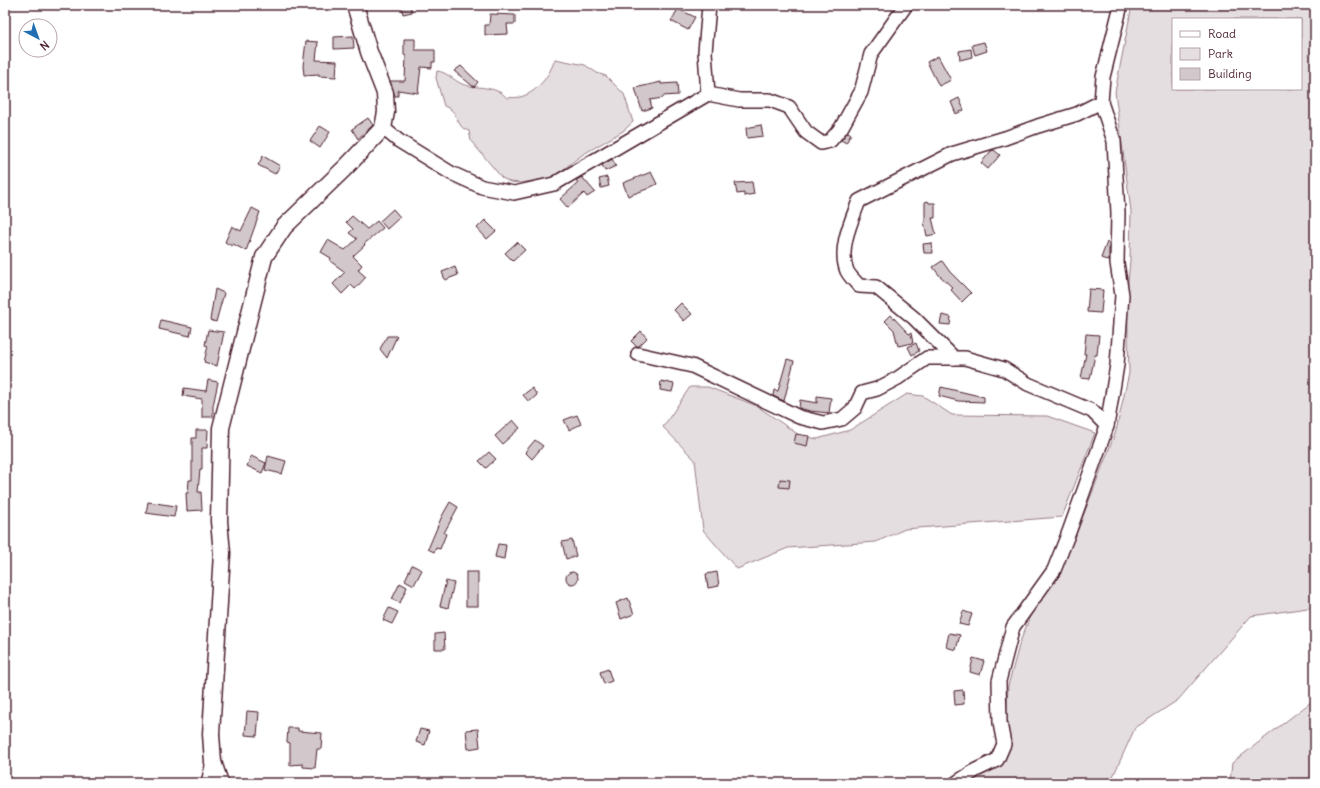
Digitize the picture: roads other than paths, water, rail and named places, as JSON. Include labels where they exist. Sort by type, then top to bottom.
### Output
[{"type":"street","points":[[220,783],[213,762],[211,734],[222,553],[218,521],[222,428],[264,257],[284,228],[383,128],[386,112],[385,93],[369,52],[354,5]]},
{"type":"street","points":[[708,94],[705,52],[710,5]]},
{"type":"street","points":[[383,128],[399,141],[451,173],[482,187],[514,193],[554,184],[708,94],[739,100],[770,100],[789,107],[806,132],[821,144],[830,141],[841,128],[861,92],[871,54],[906,5]]},
{"type":"street","points":[[956,783],[976,770],[997,760],[1004,744],[1000,723],[999,681],[1013,627],[1054,570],[1069,532],[1106,426],[1117,365],[1122,295],[1117,263],[1118,213],[1114,141],[1101,102],[1103,77],[1120,5]]},
{"type":"street","points":[[954,358],[914,318],[887,296],[876,288],[859,286],[848,272],[844,255],[848,230],[859,201],[952,154],[1077,114],[1101,102]]},
{"type":"street","points":[[638,354],[692,366],[733,387],[799,417],[823,423],[842,419],[855,408],[862,393],[877,389],[898,378],[927,358],[965,358],[1004,369],[1028,384],[1092,411],[1106,426]]},
{"type":"street","points":[[208,783],[213,762]]}]
